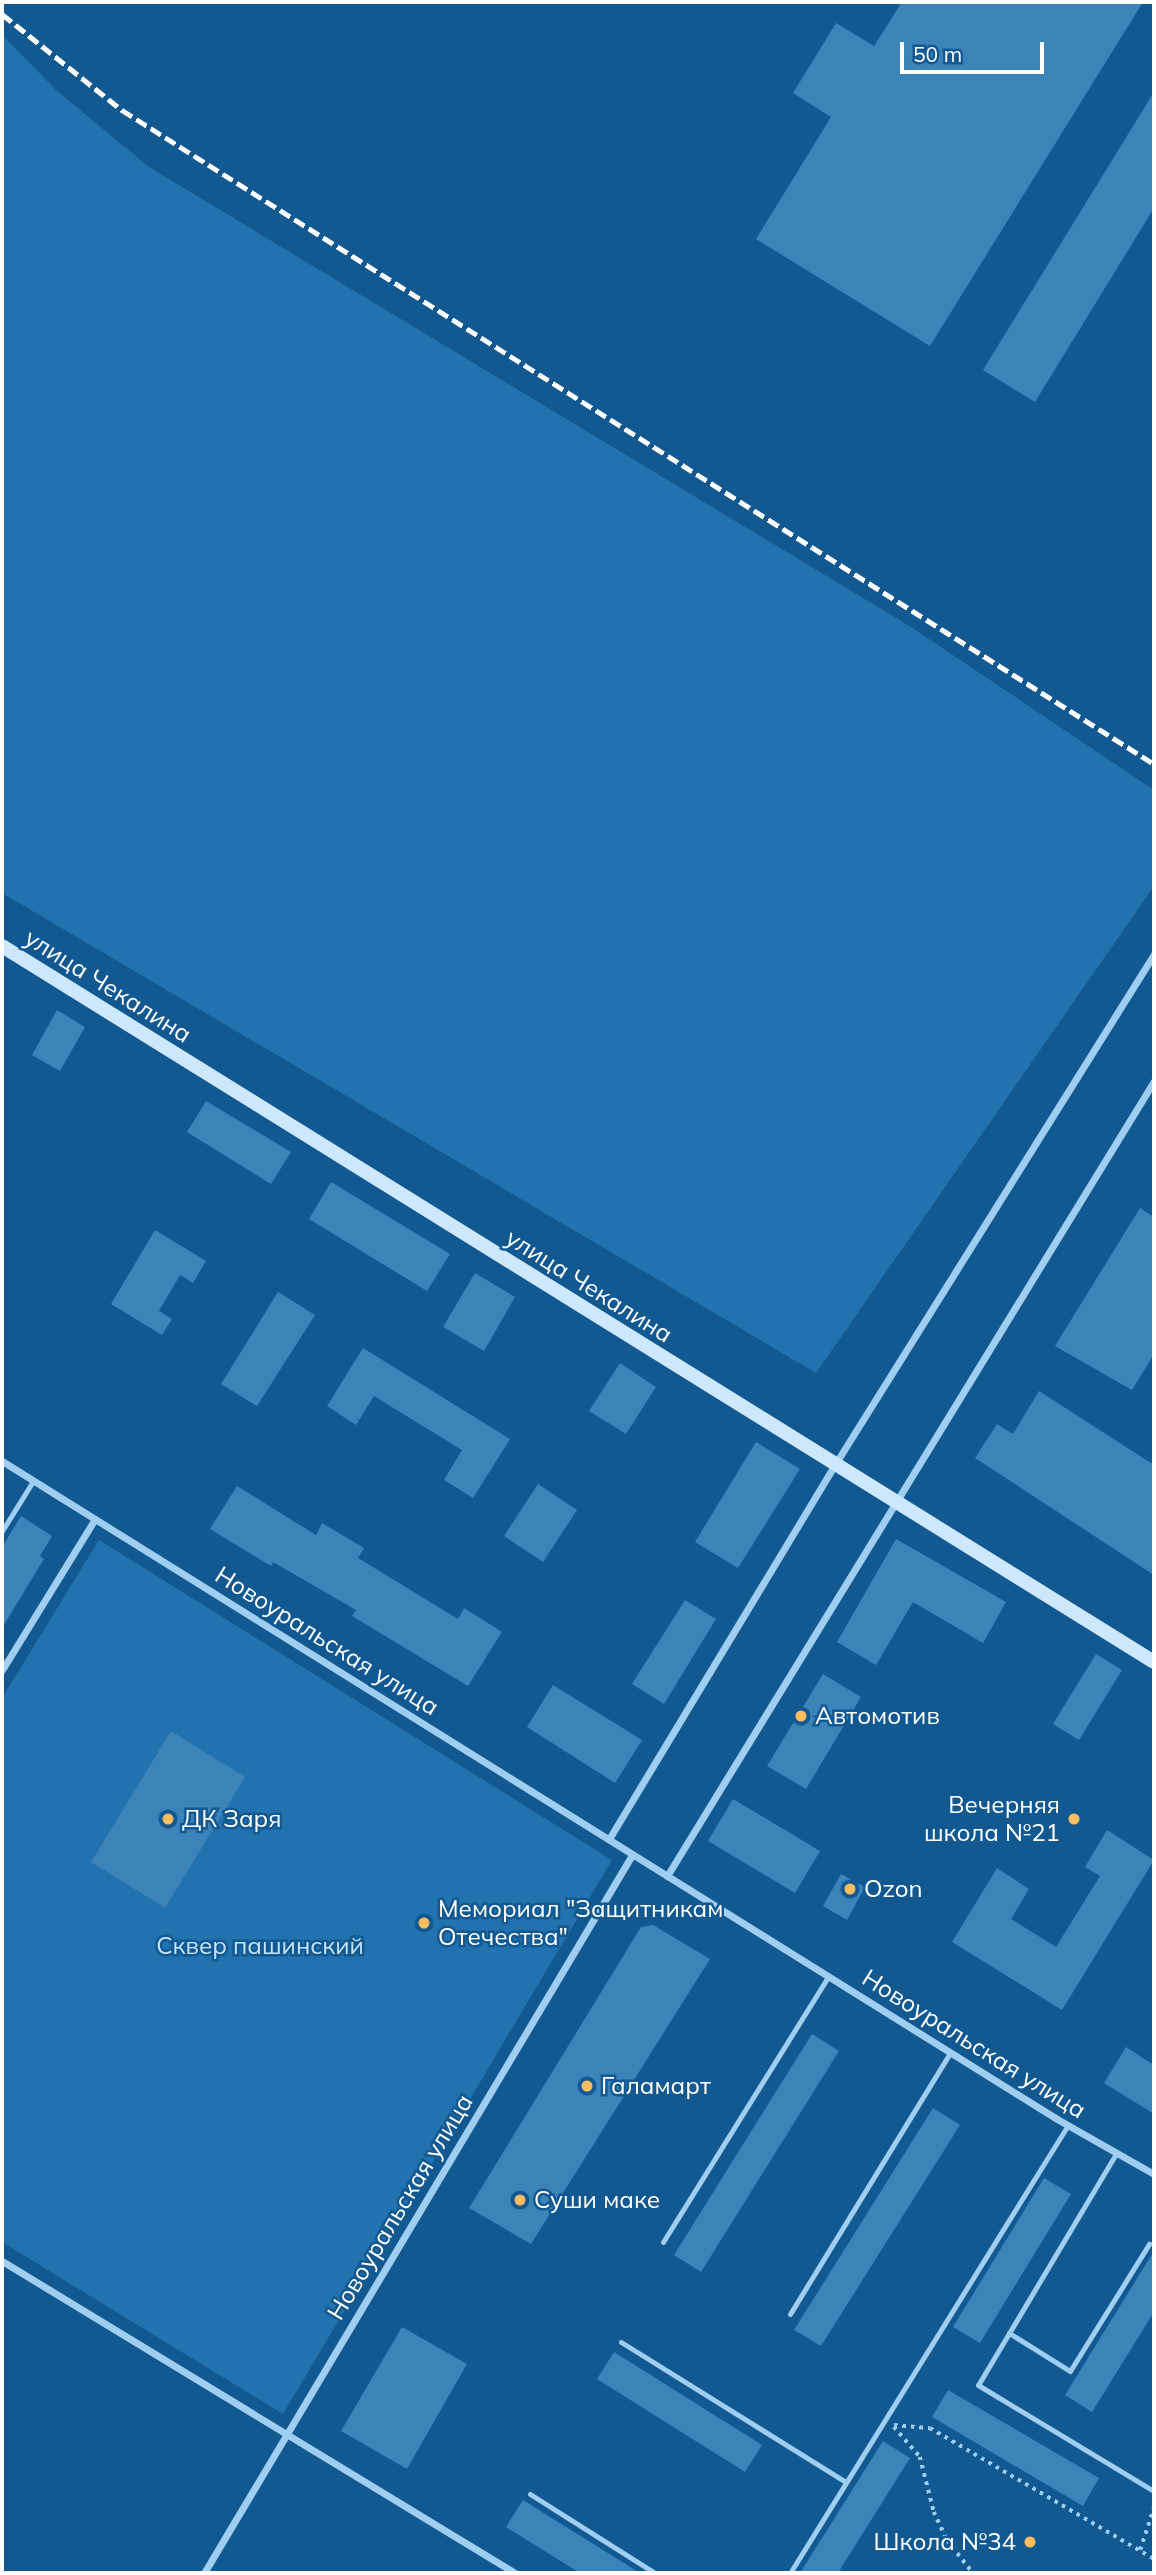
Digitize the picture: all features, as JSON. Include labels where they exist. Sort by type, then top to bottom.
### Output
[{"type":"main road","name":"улица Чекалина","points":[[2,946],[834,1466],[1154,1662]]},
{"type":"street","points":[[608,1839],[834,1466],[1154,954]]},
{"type":"street","points":[[667,1877],[1154,1081]]},
{"type":"street","name":"Новоуральская улица","points":[[2,1461],[950,2053],[1154,2174]]},
{"type":"street","points":[[2,1670],[95,1519]]},
{"type":"street","name":"Новоуральская улица","points":[[204,2573],[632,1855]]},
{"type":"street","points":[[2,2261],[515,2573]]},
{"type":"lane","points":[[2,1531],[33,1481]]},
{"type":"lane","points":[[663,2242],[828,1977]]},
{"type":"lane","points":[[790,2314],[950,2053]]},
{"type":"lane","points":[[790,2573],[1068,2125]]},
{"type":"lane","points":[[1117,2152],[978,2385],[1154,2491]]},
{"type":"lane","points":[[1009,2333],[1070,2371],[1149,2244]]},
{"type":"lane","points":[[621,2342],[846,2482]]},
{"type":"lane","points":[[530,2494],[655,2573]]},
{"type":"path","points":[[886,2418],[920,2457],[947,2540],[973,2573]]},
{"type":"path","points":[[892,2424],[930,2428],[1154,2558]]},
{"type":"path","points":[[1140,2550],[1154,2507]]},
{"type":"green space","points":[[2,35],[56,90],[149,167],[911,627],[1154,790],[1154,886],[816,1373],[2,893]]},
{"type":"green space","name":"Сквер пашинский","points":[[99,1540],[612,1860],[283,2414],[2,2242],[2,1698]]},
{"type":"building","points":[[902,2],[1143,2],[930,346],[756,239],[831,117],[793,93],[836,23],[874,46]]},
{"type":"building","points":[[1154,92],[1154,208],[1035,402],[983,370]]},
{"type":"building","points":[[57,1010],[85,1027],[60,1071],[32,1055]]},
{"type":"building","points":[[206,1101],[291,1152],[271,1184],[187,1132]]},
{"type":"building","points":[[331,1182],[450,1254],[427,1291],[309,1219]]},
{"type":"building","points":[[1140,1208],[1154,1217],[1154,1354],[1132,1390],[1055,1346]]},
{"type":"building","points":[[155,1230],[206,1261],[193,1283],[180,1275],[159,1311],[172,1319],[162,1335],[111,1304]]},
{"type":"building","points":[[475,1273],[515,1297],[484,1351],[443,1327]]},
{"type":"building","points":[[278,1292],[315,1315],[257,1406],[221,1384]]},
{"type":"building","points":[[363,1348],[510,1439],[473,1498],[444,1480],[462,1450],[374,1396],[356,1425],[327,1406]]},
{"type":"building","points":[[620,1363],[656,1387],[626,1434],[589,1411]]},
{"type":"building","points":[[1039,1391],[1154,1465],[1154,1575],[975,1458],[997,1424],[1013,1434]]},
{"type":"building","points":[[756,1442],[800,1469],[738,1568],[695,1542]]},
{"type":"building","points":[[538,1484],[577,1510],[543,1562],[504,1536]]},
{"type":"building","points":[[237,1486],[316,1535],[322,1523],[364,1548],[358,1558],[458,1619],[464,1608],[502,1632],[468,1686],[352,1616],[356,1610],[273,1562],[271,1566],[210,1529]]},
{"type":"building","points":[[21,1516],[52,1536],[40,1556],[44,1559],[2,1628],[2,1547]]},
{"type":"building","points":[[896,1539],[1006,1602],[983,1643],[913,1602],[876,1665],[837,1642]]},
{"type":"building","points":[[685,1600],[716,1619],[664,1704],[632,1684]]},
{"type":"building","points":[[1096,1654],[1122,1670],[1079,1740],[1053,1724]]},
{"type":"building","points":[[823,1674],[861,1697],[806,1789],[767,1766]]},
{"type":"building","points":[[553,1685],[642,1740],[615,1783],[527,1727]]},
{"type":"building","name":"ДК Заря","points":[[171,1731],[245,1777],[165,1908],[91,1862]]},
{"type":"building","points":[[733,1799],[820,1851],[795,1893],[708,1841]]},
{"type":"building","points":[[1107,1830],[1154,1860],[1062,2010],[952,1942],[997,1868],[1029,1889],[1011,1919],[1056,1947],[1100,1876],[1085,1867]]},
{"type":"building","points":[[841,1874],[865,1887],[847,1920],[823,1906]]},
{"type":"building","points":[[653,1925],[710,1959],[531,2244],[469,2208],[641,1927]]},
{"type":"building","points":[[812,2034],[839,2051],[701,2272],[674,2255]]},
{"type":"building","points":[[1126,2047],[1154,2065],[1154,2114],[1104,2083]]},
{"type":"building","points":[[933,2108],[960,2125],[821,2346],[794,2330]]},
{"type":"building","points":[[1044,2178],[1071,2194],[980,2343],[953,2327]]},
{"type":"building","points":[[1154,2251],[1154,2312],[1092,2412],[1065,2395]]},
{"type":"building","points":[[402,2327],[467,2364],[407,2469],[341,2431]]},
{"type":"building","points":[[614,2352],[762,2445],[745,2472],[597,2379]]},
{"type":"building","points":[[948,2390],[1099,2478],[1083,2506],[932,2417]]},
{"type":"building","points":[[883,2441],[910,2458],[838,2573],[800,2573]]},
{"type":"building","points":[[523,2500],[640,2573],[580,2573],[506,2527]]},
{"type":"railway","points":[[2,14],[122,110],[1154,764]]},
{"type":"place","name":"Автомотив","points":[[801,1716]]},
{"type":"place","name":"ДК Заря","points":[[168,1819]]},
{"type":"place","name":"Вечерняя школа №21","points":[[1074,1819]]},
{"type":"place","name":"Ozon","points":[[850,1889]]},
{"type":"place","name":"Мемориал \"Защитникам Отечества\"","points":[[424,1923]]},
{"type":"place","name":"Галамарт","points":[[587,2086]]},
{"type":"place","name":"Суши маке","points":[[520,2200]]},
{"type":"place","name":"Школа №34","points":[[1030,2542]]}]
